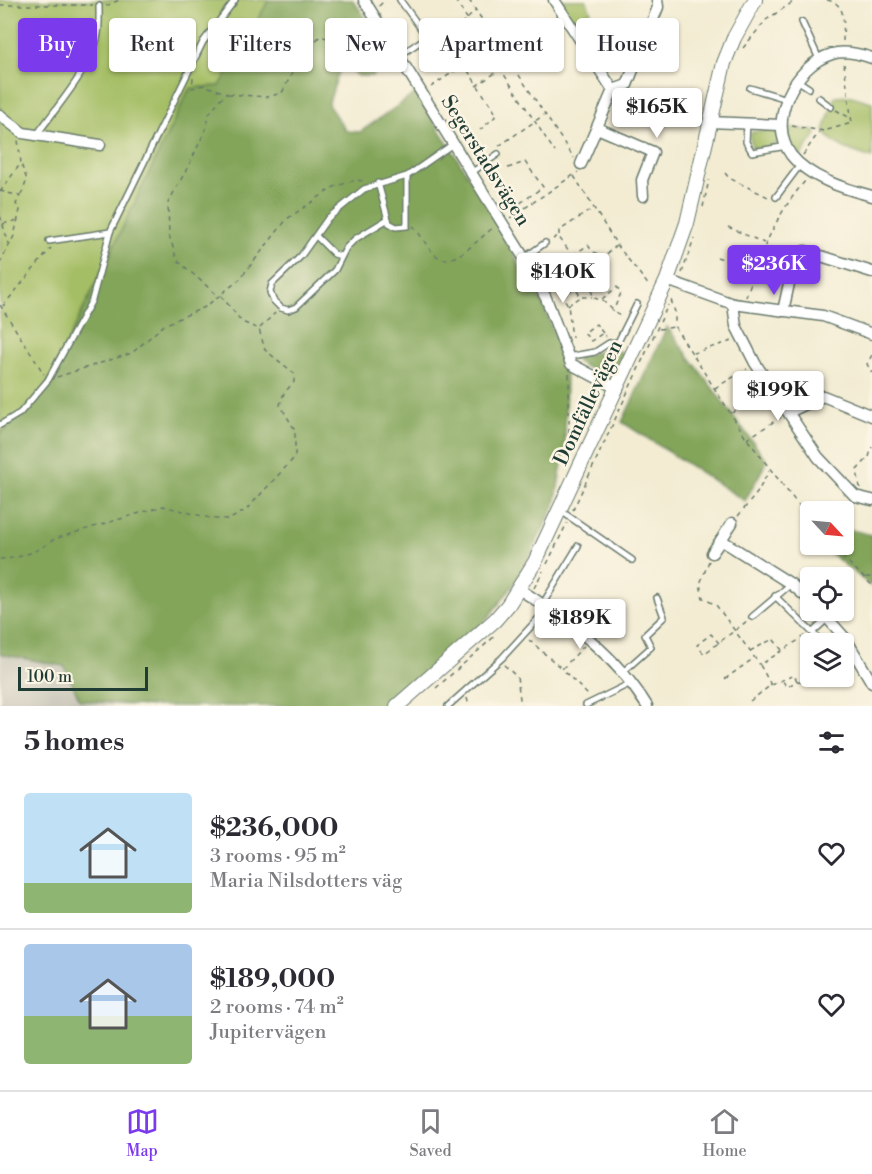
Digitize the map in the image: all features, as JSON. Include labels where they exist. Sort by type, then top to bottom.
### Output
[{"type":"street","name":"Segerstadsvägen","points":[[364,0],[375,18]]},
{"type":"street","points":[[554,0],[613,90]]},
{"type":"street","points":[[578,166],[613,90],[627,85],[658,7],[657,0]]},
{"type":"street","name":"Domfällevägen","points":[[397,706],[481,634],[519,589],[560,510],[667,280],[687,223],[724,63],[734,38],[755,0]]},
{"type":"street","points":[[872,58],[843,52],[819,59],[796,81],[787,99],[782,125],[787,146],[799,163],[849,190],[872,196]]},
{"type":"street","name":"Segerstadsvägen","points":[[407,69],[524,258],[546,298],[571,358]]},
{"type":"street","points":[[0,115],[23,133],[100,145]]},
{"type":"street","points":[[709,122],[782,125]]},
{"type":"street","points":[[597,128],[652,152],[642,180],[643,196]]},
{"type":"street","points":[[783,311],[790,279],[802,252],[814,253],[872,272]]},
{"type":"street","points":[[667,280],[738,306],[823,316],[872,334]]},
{"type":"street","points":[[738,306],[741,338],[755,363],[818,457],[855,496],[872,500]]},
{"type":"street","points":[[571,358],[618,389]]},
{"type":"street","points":[[789,412],[823,396],[872,416]]},
{"type":"street","points":[[712,553],[732,523]]},
{"type":"street","points":[[721,540],[800,592]]},
{"type":"street","points":[[519,589],[590,639],[622,672],[646,706]]},
{"type":"street","points":[[830,621],[846,639],[872,683]]},
{"type":"lane","points":[[0,425],[20,413],[48,380],[92,300],[110,232],[203,42],[235,0]]},
{"type":"lane","points":[[400,0],[419,26]]},
{"type":"lane","points":[[36,136],[71,89],[89,56],[97,39],[99,6]]},
{"type":"lane","points":[[802,22],[819,59]]},
{"type":"lane","points":[[796,81],[809,88]]},
{"type":"lane","points":[[750,88],[787,99]]},
{"type":"lane","points":[[819,98],[831,107]]},
{"type":"lane","points":[[747,124],[746,142],[752,152],[787,146]]},
{"type":"lane","points":[[388,219],[356,239],[341,256],[335,270],[296,307],[288,310],[281,308],[273,300],[270,292],[272,284],[301,256],[328,218],[351,198],[378,183],[407,176],[453,144]]},
{"type":"lane","points":[[471,172],[496,152]]},
{"type":"lane","points":[[776,196],[799,163]]},
{"type":"lane","points":[[378,183],[389,223],[396,227],[407,226],[407,176]]},
{"type":"lane","points":[[49,241],[110,232]]},
{"type":"lane","points":[[316,236],[334,254],[341,256]]},
{"type":"lane","points":[[524,258],[545,243]]},
{"type":"lane","points":[[571,358],[596,352],[610,343],[618,342],[637,304]]},
{"type":"lane","points":[[560,510],[632,560]]},
{"type":"lane","points":[[448,706],[524,636],[545,607],[578,546]]},
{"type":"lane","points":[[752,617],[791,584]]},
{"type":"lane","points":[[775,596],[814,631],[820,621]]},
{"type":"lane","points":[[622,672],[651,647],[645,634],[664,617],[657,598]]},
{"type":"lane","points":[[586,705],[631,683]]},
{"type":"path","points":[[0,5],[108,6],[118,0]]},
{"type":"path","points":[[454,0],[466,18]]},
{"type":"path","points":[[469,0],[480,18]]},
{"type":"path","points":[[827,0],[838,3],[841,8],[843,52]]},
{"type":"path","points":[[468,18],[475,10]]},
{"type":"path","points":[[188,73],[194,78],[192,88],[204,85],[228,94],[267,97],[282,93],[300,58],[320,36],[325,37]]},
{"type":"path","points":[[427,89],[453,72]]},
{"type":"path","points":[[470,72],[497,115],[480,130]]},
{"type":"path","points":[[477,85],[496,72]]},
{"type":"path","points":[[503,72],[555,152]]},
{"type":"path","points":[[408,221],[436,256],[443,260],[452,259],[503,222],[574,176],[578,166],[517,72]]},
{"type":"path","points":[[228,94],[220,99],[209,114],[207,127],[168,203],[169,235],[177,260],[218,294],[242,322],[259,329]]},
{"type":"path","points":[[831,107],[851,119]]},
{"type":"path","points":[[496,152],[545,114]]},
{"type":"path","points":[[799,163],[819,131]]},
{"type":"path","points":[[0,263],[18,220],[20,210],[16,204],[27,180],[21,163],[18,139]]},
{"type":"path","points":[[508,168],[525,162],[543,187],[516,206]]},
{"type":"path","points":[[20,196],[0,191],[21,163]]},
{"type":"path","points":[[738,306],[783,206],[813,172]]},
{"type":"path","points":[[725,173],[767,199],[776,196]]},
{"type":"path","points":[[574,176],[617,245],[654,292],[671,299],[675,312],[675,327],[747,439],[800,508]]},
{"type":"path","points":[[58,240],[1,306],[48,380],[132,353],[164,325],[205,307],[218,294],[239,280],[288,219],[306,206],[334,187],[355,180],[378,183]]},
{"type":"path","points":[[545,243],[558,236],[559,231],[593,208]]},
{"type":"path","points":[[0,216],[9,245]]},
{"type":"path","points":[[2,224],[18,220]]},
{"type":"path","points":[[728,227],[765,244]]},
{"type":"path","points":[[558,236],[578,263],[593,275]]},
{"type":"path","points":[[573,255],[588,245],[593,252],[604,255]]},
{"type":"path","points":[[592,297],[593,275],[604,255],[617,245]]},
{"type":"path","points":[[578,263],[593,252]]},
{"type":"path","points":[[717,257],[755,270]]},
{"type":"path","points":[[560,264],[575,258]]},
{"type":"path","points":[[602,300],[604,295],[616,287],[621,293],[613,311]]},
{"type":"path","points":[[575,454],[570,437],[569,419],[568,388],[571,358],[568,305],[563,297],[575,288],[581,297]]},
{"type":"path","points":[[568,305],[581,297],[592,297],[602,300],[628,321]]},
{"type":"path","points":[[259,329],[281,308]]},
{"type":"path","points":[[603,333],[591,341],[584,333],[596,324],[603,333],[610,343]]},
{"type":"path","points":[[659,329],[675,327]]},
{"type":"path","points":[[0,559],[12,559],[42,549],[54,539],[163,507],[214,519],[230,519],[246,510],[295,457],[295,429],[280,405],[284,393],[294,382],[294,373],[265,350],[259,329]]},
{"type":"path","points":[[692,353],[741,338]]},
{"type":"path","points":[[872,355],[867,364],[872,373]]},
{"type":"path","points":[[715,388],[755,363]]},
{"type":"path","points":[[732,413],[771,387]]},
{"type":"path","points":[[747,439],[789,412]]},
{"type":"path","points":[[851,501],[861,485],[857,470],[869,457],[872,447]]},
{"type":"path","points":[[732,523],[757,493],[769,470]]},
{"type":"path","points":[[712,553],[700,584],[703,598],[716,605],[760,665],[771,685]]},
{"type":"path","points":[[841,555],[872,585]]},
{"type":"path","points":[[865,577],[872,577]]},
{"type":"path","points":[[719,643],[711,634],[697,645],[704,654],[719,643],[752,617]]},
{"type":"path","points":[[760,665],[814,631]]},
{"type":"path","points":[[524,636],[594,701]]},
{"type":"path","points":[[562,669],[590,639]]},
{"type":"path","points":[[750,652],[773,639],[783,650]]},
{"type":"path","points":[[725,679],[754,658]]},
{"type":"path","points":[[499,660],[517,677],[521,706]]},
{"type":"path","points":[[750,701],[771,685],[782,680],[794,675],[797,681]]},
{"type":"path","points":[[782,680],[787,687],[800,681]]},
{"type":"shaded area","points":[[0,654],[64,666],[80,700],[146,706],[0,706]]},
{"type":"green space","points":[[0,0],[269,0],[259,18],[208,18],[208,72],[228,72],[220,86],[192,88],[188,92],[46,387],[31,407],[0,434]]},
{"type":"green space","points":[[269,0],[353,0],[366,18],[325,18],[325,72],[339,72],[328,105],[346,131],[360,132],[416,93],[502,229],[523,273],[543,304],[566,366],[565,446],[555,505],[518,579],[484,623],[465,642],[389,706],[146,706],[80,700],[64,666],[0,654],[0,434],[31,407],[46,387],[188,92],[192,88],[220,86],[228,72],[313,72],[313,18],[259,18]]},
{"type":"green space","points":[[559,0],[586,0],[591,12],[582,18],[576,18],[574,23]]},
{"type":"green space","points":[[354,72],[375,72],[373,76],[358,76]]},
{"type":"green space","points":[[851,96],[872,102],[872,158],[839,145],[824,131],[835,97]]},
{"type":"green space","points":[[787,127],[814,131],[816,134],[799,158],[792,150]]},
{"type":"green space","points":[[773,130],[778,133],[777,143],[767,148],[752,147],[750,137],[752,132]]},
{"type":"green space","points":[[667,327],[767,461],[745,501],[622,422]]},
{"type":"green space","points":[[611,347],[627,355],[617,377],[606,378],[577,362],[576,359],[580,357]]},
{"type":"green space","points":[[854,531],[872,535],[872,587],[854,572],[854,567],[847,567],[833,555],[854,555]]}]
